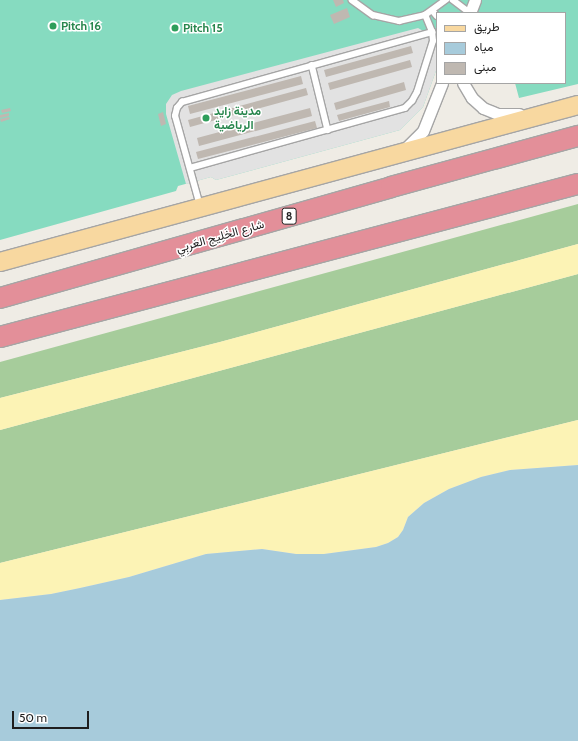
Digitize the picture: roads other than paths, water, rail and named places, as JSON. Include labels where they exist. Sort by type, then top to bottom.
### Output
[{"type":"highway","name":"شارع الخَلِيج العَربِي","points":[[0,298],[391,187],[578,136]]},
{"type":"highway","points":[[0,337],[578,184]]},
{"type":"main road","points":[[0,262],[575,106]]},
{"type":"street","points":[[470,12],[475,0]]},
{"type":"street","points":[[398,154],[412,144],[423,131],[442,84]]},
{"type":"street","points":[[464,84],[477,104],[490,112],[498,114],[514,115],[554,106],[575,106]]},
{"type":"lane","points":[[352,0],[365,11],[385,19],[408,20],[435,13],[446,0]]},
{"type":"lane","points":[[453,0],[469,12]]},
{"type":"lane","points":[[190,168],[397,112],[409,105],[417,92],[432,44],[432,32],[425,15]]},
{"type":"lane","points":[[201,208],[175,116],[177,108],[182,102],[432,32]]},
{"type":"lane","points":[[312,65],[328,130]]},
{"type":"water","points":[[578,465],[578,741],[0,741],[0,600],[51,594],[80,588],[129,577],[206,554],[262,549],[296,554],[324,554],[376,547],[388,543],[398,537],[403,530],[408,517],[424,503],[449,489],[481,477],[510,470]]},
{"type":"place","name":"Pitch 16","points":[[53,26]]},
{"type":"place","name":"Pitch 15","points":[[175,28]]},
{"type":"place","name":"مدينة زايد الرياضية","points":[[206,118]]}]
